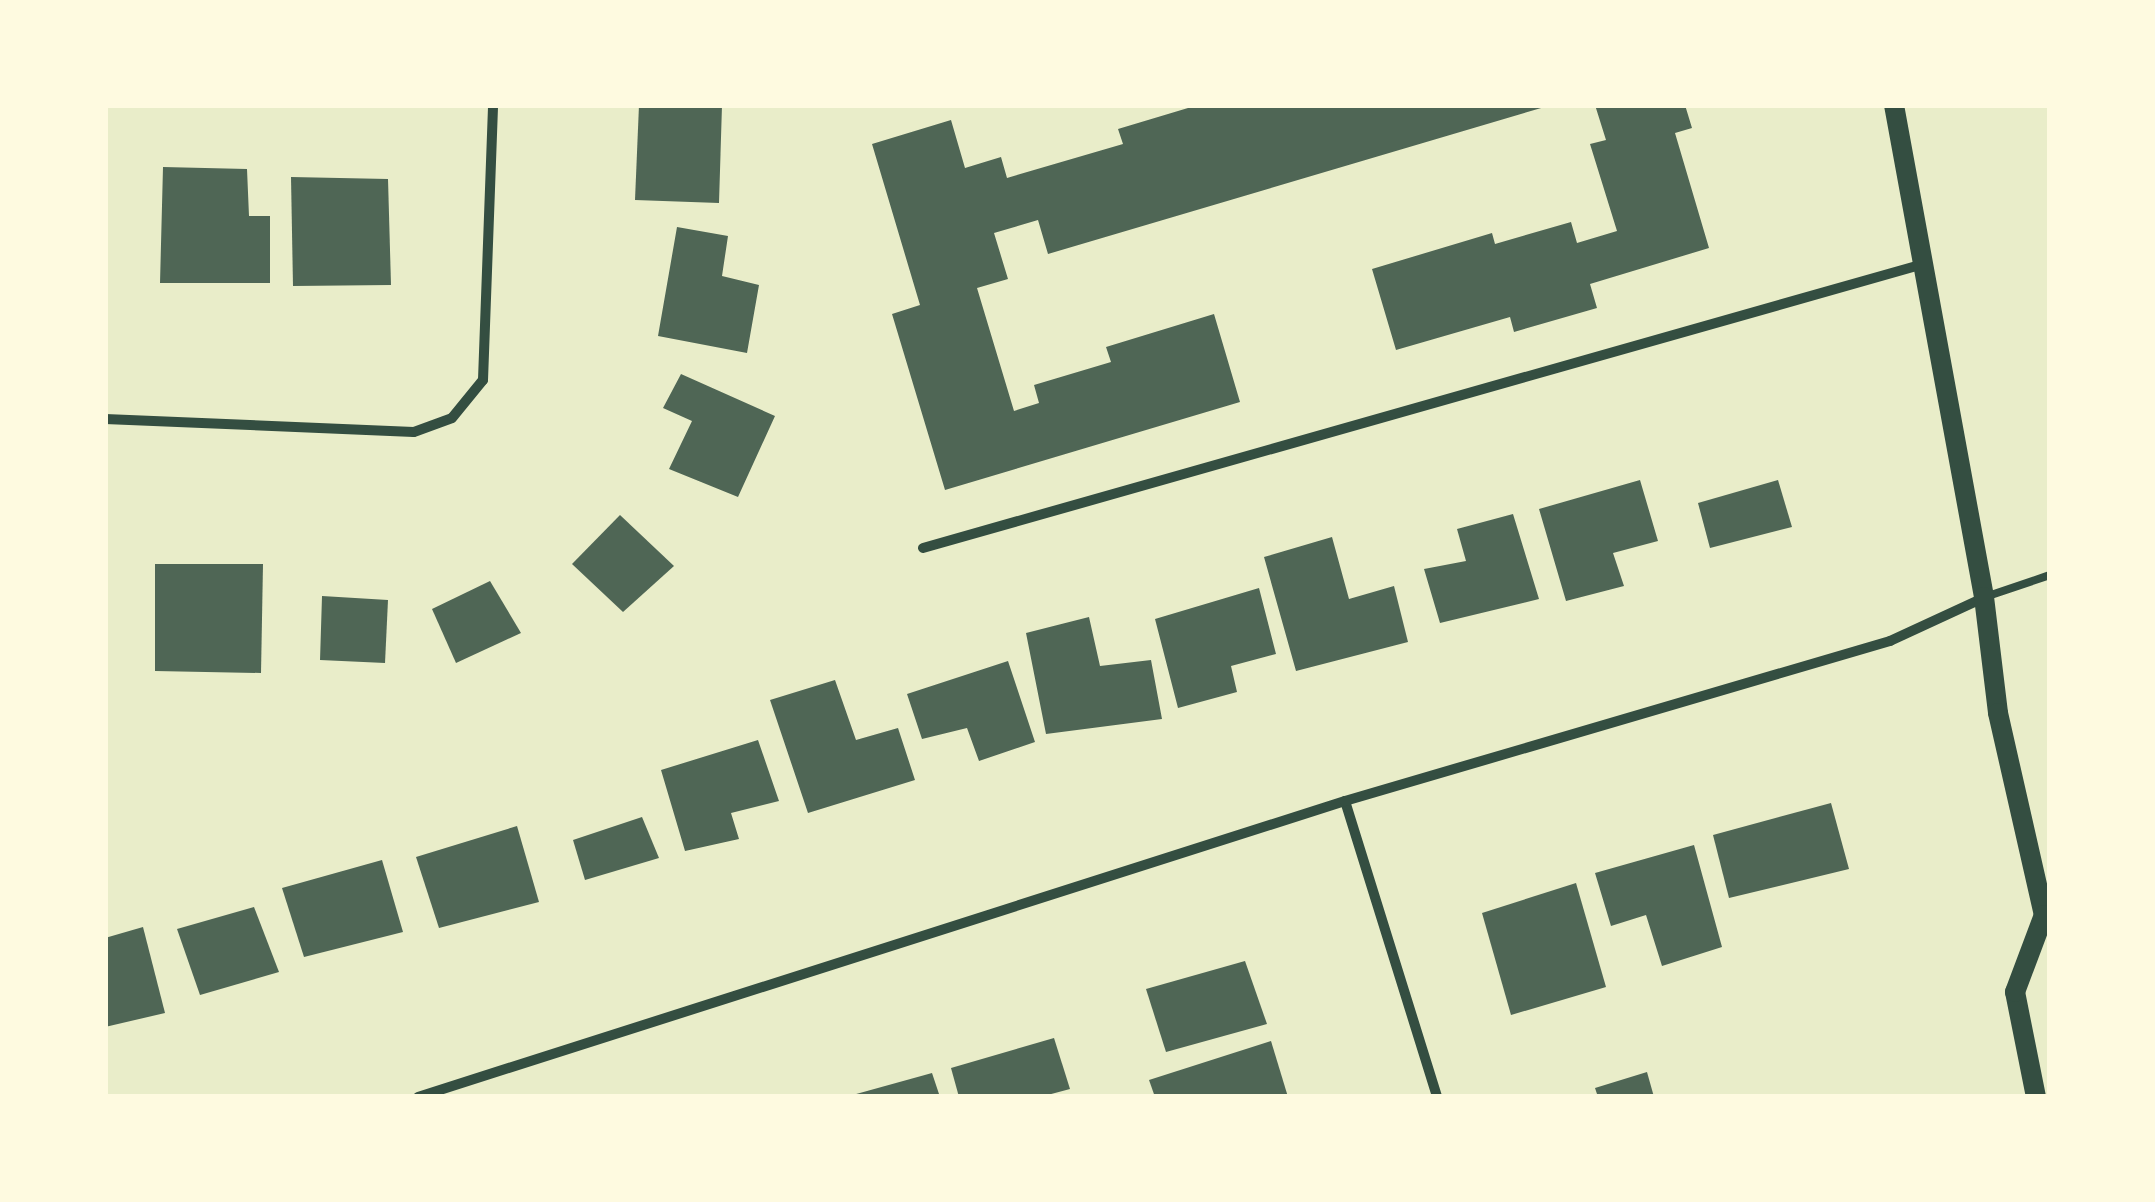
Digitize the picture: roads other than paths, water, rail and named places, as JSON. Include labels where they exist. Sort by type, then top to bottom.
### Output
[{"type":"main road","points":[[1894,105],[1984,598],[1998,714],[2047,919],[2016,992],[2036,1097]]},
{"type":"street","points":[[105,418],[414,432],[452,418],[484,380],[492,105]]},
{"type":"street","points":[[922,548],[1923,264]]},
{"type":"street","points":[[418,1097],[1344,801],[1890,640],[1984,598]]},
{"type":"street","points":[[1344,801],[1437,1097]]},
{"type":"lane","points":[[1984,598],[2050,576]]}]
